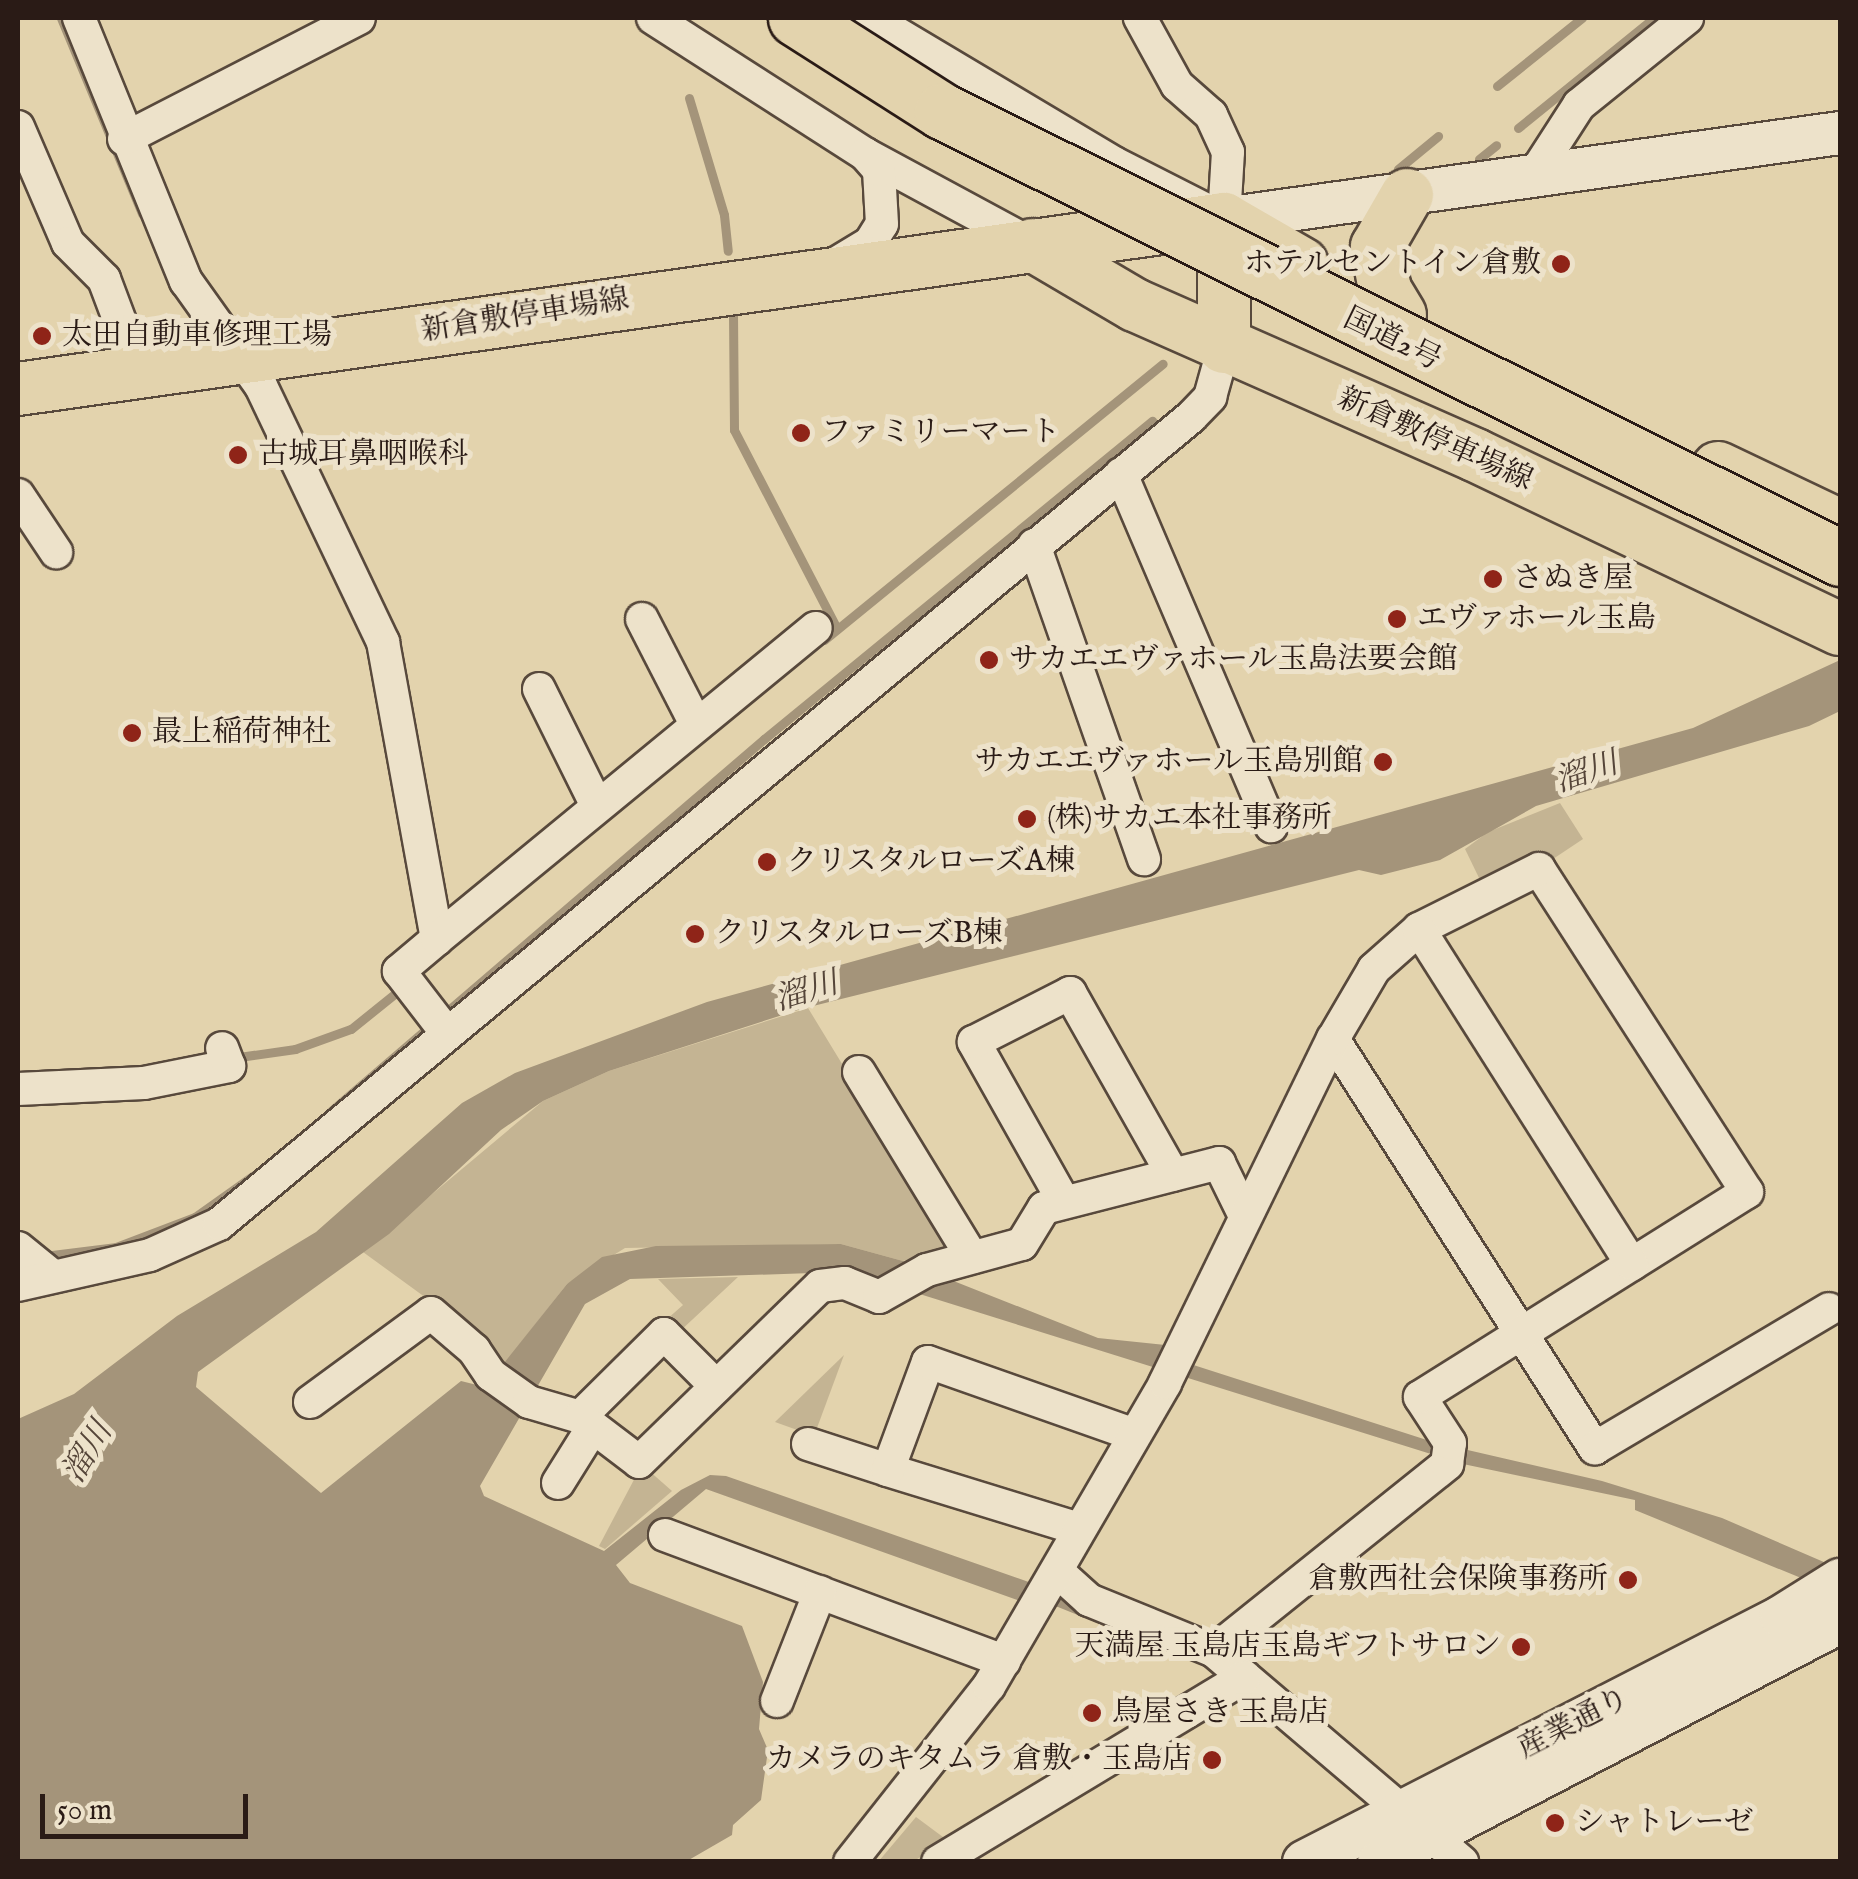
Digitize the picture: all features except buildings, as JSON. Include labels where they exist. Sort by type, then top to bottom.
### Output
[{"type":"highway","name":"国道2号","points":[[796,18],[942,112],[1840,558]]},
{"type":"main road","points":[[1400,315],[1385,290],[1377,247],[1406,195]]},
{"type":"main road","name":"新倉敷停車場線","points":[[18,389],[824,271],[1224,219]]},
{"type":"main road","points":[[1224,346],[1224,219],[1400,315],[1840,526]]},
{"type":"main road","name":"新倉敷停車場線","points":[[1033,246],[1224,346],[1462,449],[1840,629]]},
{"type":"main road","points":[[1462,449],[1504,366]]},
{"type":"street","points":[[79,18],[124,139],[186,281],[241,359],[304,470],[383,642],[432,944]]},
{"type":"street","points":[[124,139],[360,18]]},
{"type":"street","points":[[653,18],[865,154],[1033,246]]},
{"type":"street","points":[[872,18],[1114,163],[1224,219],[1840,132]]},
{"type":"street","points":[[1140,18],[1178,86],[1211,115],[1228,152],[1224,219]]},
{"type":"street","points":[[1532,178],[1579,106],[1687,18]]},
{"type":"street","points":[[18,127],[68,243],[104,279],[139,372]]},
{"type":"street","points":[[824,271],[870,243],[882,224],[879,170],[865,154]]},
{"type":"street","points":[[18,1285],[49,1273],[150,1254],[219,1224],[427,1007],[1034,545],[1210,397],[1224,346]]},
{"type":"street","points":[[1120,474],[1272,826]]},
{"type":"street","points":[[18,495],[56,552]]},
{"type":"street","points":[[1034,545],[1144,859]]},
{"type":"street","points":[[642,620],[696,724]]},
{"type":"street","points":[[427,1007],[399,971],[596,804],[816,628]]},
{"type":"street","points":[[539,689],[596,804]]},
{"type":"street","points":[[850,1862],[1004,1661],[1076,1528],[1165,1383],[1244,1214],[1333,1039],[1374,969],[1419,929],[1539,869],[1747,1192],[1420,1397],[1449,1454],[1214,1651]]},
{"type":"street","points":[[1419,929],[1632,1264]]},
{"type":"street","points":[[1064,1202],[974,1042],[1070,993],[1173,1175]]},
{"type":"street","points":[[1333,1039],[1524,1331],[1595,1448],[1829,1309]]},
{"type":"street","points":[[18,1089],[144,1082],[224,1055]]},
{"type":"street","points":[[859,1072],[972,1257]]},
{"type":"street","points":[[310,1402],[431,1313],[474,1350],[491,1375],[529,1402],[586,1422],[639,1462],[820,1286],[845,1284],[879,1297],[927,1270],[1022,1244],[1044,1208],[1218,1163],[1244,1214]]},
{"type":"street","points":[[18,1248],[49,1273]]},
{"type":"street","points":[[558,1483],[586,1422],[664,1334],[716,1386]]},
{"type":"street","points":[[888,1470],[928,1362],[1132,1434]]},
{"type":"street","points":[[808,1444],[1076,1528]]},
{"type":"street","points":[[665,1535],[1004,1661]]},
{"type":"street","points":[[1056,1571],[1089,1600],[1214,1651],[1432,1836]]},
{"type":"street","name":"産業通り","points":[[1304,1862],[1432,1836],[1840,1580]]},
{"type":"street","points":[[777,1701],[783,1648],[820,1592]]},
{"type":"street","points":[[1780,1618],[1840,1618]]},
{"type":"street","name":"産業通り","points":[[1379,1862],[1840,1618]]},
{"type":"street","points":[[938,1862],[1244,1677]]},
{"type":"shaded area","points":[[1560,803],[1583,839],[1547,863],[1481,882],[1465,849],[1488,832]]},
{"type":"shaded area","points":[[808,1008],[953,1246],[903,1261],[841,1244],[625,1248],[567,1284],[501,1368],[488,1343],[363,1252],[543,1101],[609,1071]]},
{"type":"shaded area","points":[[738,1277],[678,1333],[666,1320],[683,1305],[658,1279]]},
{"type":"shaded area","points":[[844,1355],[814,1436],[775,1422]]},
{"type":"shaded area","points":[[647,1469],[672,1491],[605,1549],[599,1546],[637,1474]]},
{"type":"shaded area","points":[[916,1817],[947,1840],[914,1861],[878,1862]]},
{"type":"water","name":"溜川","points":[[1840,660],[1840,711],[1809,726],[1536,806],[1440,860],[1381,875],[1359,870],[801,1009],[609,1071],[543,1101],[501,1130],[389,1234],[198,1372],[196,1387],[321,1493],[461,1381],[485,1387],[567,1284],[602,1257],[656,1246],[841,1244],[903,1261],[1098,1338],[1175,1346],[1181,1361],[1433,1442],[1602,1481],[1722,1518],[1840,1569],[1840,1594],[1635,1510],[1635,1500],[1463,1464],[878,1281],[812,1273],[630,1279],[585,1304],[480,1486],[484,1496],[604,1551],[681,1490],[710,1475],[726,1476],[1040,1586],[1191,1648],[1194,1662],[1058,1607],[1040,1608],[706,1489],[616,1565],[630,1583],[742,1626],[763,1682],[759,1729],[768,1750],[761,1800],[733,1825],[732,1835],[687,1861],[18,1861],[18,1419],[74,1394],[177,1316],[316,1232],[462,1103],[515,1073],[707,1002],[1693,728]]},
{"type":"waterway","points":[[61,18],[142,214]]},
{"type":"waterway","points":[[1497,86],[1582,18]]},
{"type":"waterway","points":[[1518,128],[1654,18]]},
{"type":"waterway","points":[[689,98],[724,215],[728,251]]},
{"type":"waterway","points":[[1398,169],[1438,136]]},
{"type":"waterway","points":[[1479,159],[1496,145]]},
{"type":"waterway","points":[[733,314],[734,430],[837,629]]},
{"type":"waterway","points":[[824,640],[1163,364]]},
{"type":"waterway","points":[[331,1111],[764,739],[1152,421]]},
{"type":"waterway","points":[[232,1058],[295,1049],[351,1029],[403,987]]},
{"type":"waterway","points":[[44,1256],[116,1247],[195,1217],[254,1175]]},
{"type":"place","name":"ホテルセントイン倉敷","points":[[1561,264]]},
{"type":"place","name":"太田自動車修理工場","points":[[42,336]]},
{"type":"place","name":"ファミリーマート","points":[[801,433]]},
{"type":"place","name":"古城耳鼻咽喉科","points":[[238,455]]},
{"type":"place","name":"さぬき屋","points":[[1493,579]]},
{"type":"place","name":"エヴァホール玉島","points":[[1397,619]]},
{"type":"place","name":"サカエエヴァホール玉島法要会館","points":[[989,660]]},
{"type":"place","name":"最上稲荷神社","points":[[132,733]]},
{"type":"place","name":"サカエエヴァホール玉島別館","points":[[1383,762]]},
{"type":"place","name":"(株)サカエ本社事務所","points":[[1027,819]]},
{"type":"place","name":"クリスタルローズA棟","points":[[767,862]]},
{"type":"place","name":"クリスタルローズB棟","points":[[695,934]]},
{"type":"place","name":"倉敷西社会保険事務所","points":[[1628,1580]]},
{"type":"place","name":"天満屋 玉島店玉島ギフトサロン","points":[[1521,1647]]},
{"type":"place","name":"鳥屋さき 玉島店","points":[[1092,1713]]},
{"type":"place","name":"カメラのキタムラ 倉敷・玉島店","points":[[1212,1760]]},
{"type":"place","name":"シャトレーゼ","points":[[1555,1823]]}]
